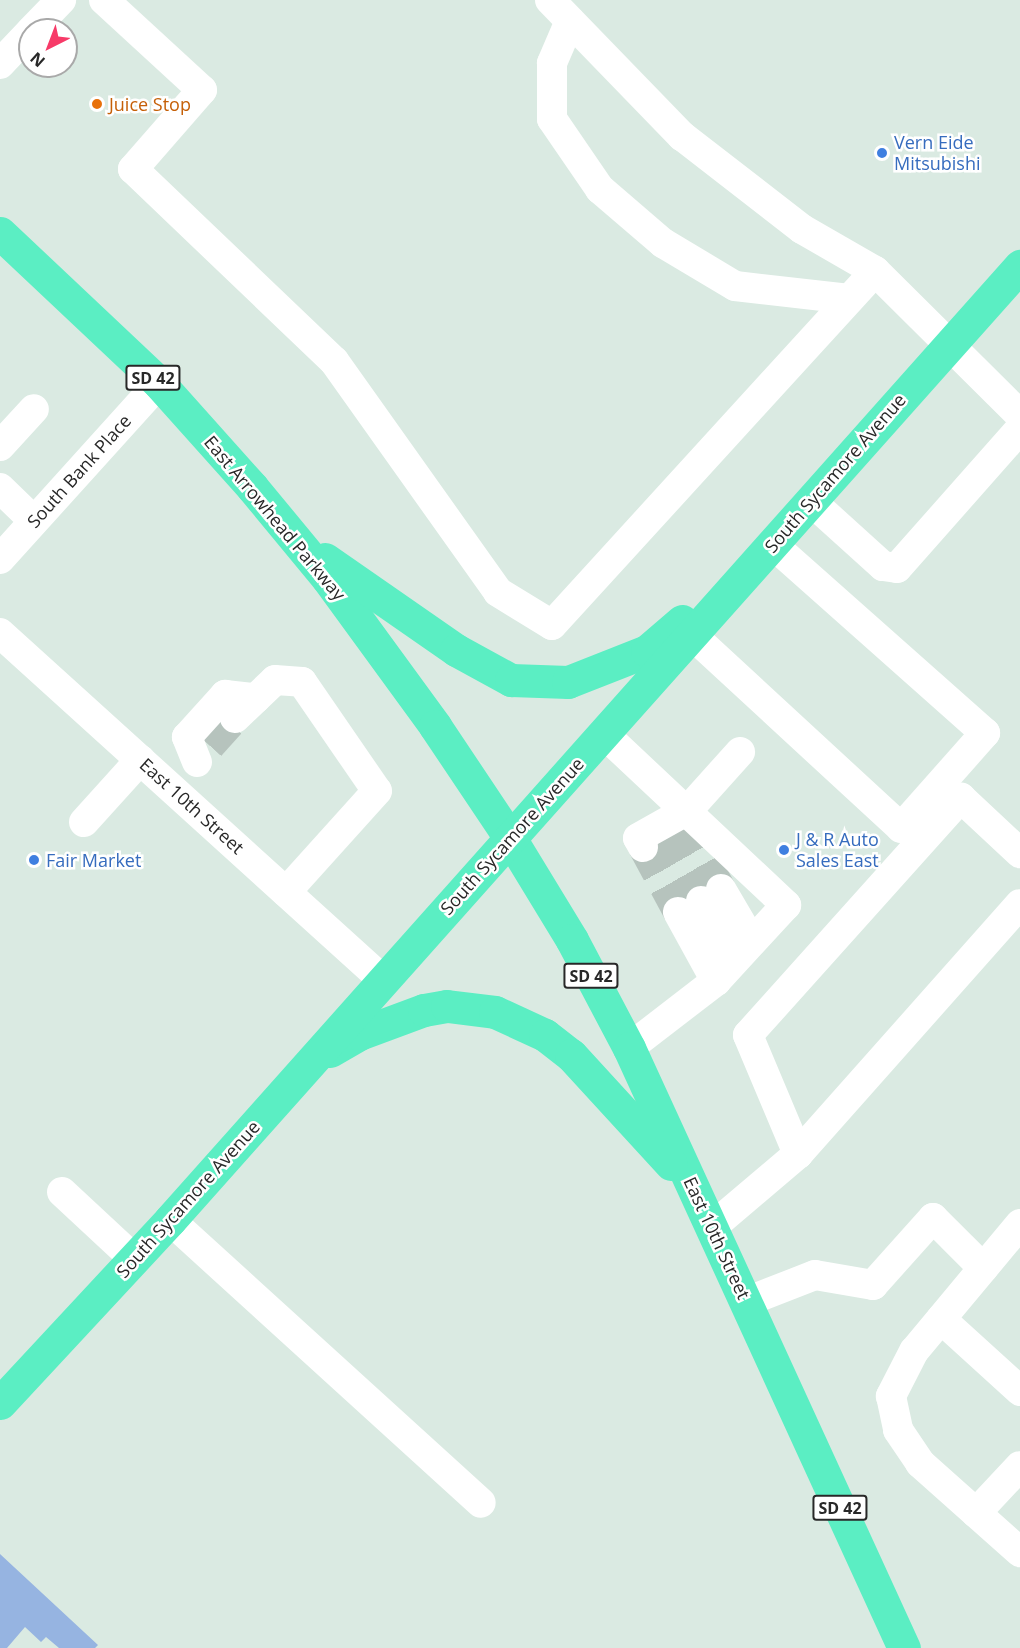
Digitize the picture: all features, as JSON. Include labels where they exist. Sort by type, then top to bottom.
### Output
[{"type":"main road","name":"East Arrowhead Parkway","points":[[0,233],[159,383],[293,536],[435,726],[510,838]]},
{"type":"main road","name":"South Sycamore Avenue","points":[[0,1403],[170,1220],[773,545],[947,345],[1020,266]]},
{"type":"main road","points":[[293,536],[456,650],[510,680],[568,682],[647,651],[773,545]]},
{"type":"main road","name":"East 10th Street","points":[[510,838],[572,940],[629,1048],[904,1648]]},
{"type":"main road","points":[[383,980],[418,999],[447,1006],[495,1012],[546,1035],[596,1080],[695,1190]]},
{"type":"main road","points":[[309,1063],[377,1027],[447,1006]]},
{"type":"street","points":[[43,18],[60,0]]},
{"type":"street","points":[[104,0],[202,90],[133,169],[334,361],[498,592],[552,625],[875,271]]},
{"type":"street","points":[[560,11],[552,63],[552,119],[600,189],[663,243],[735,286],[849,299]]},
{"type":"street","points":[[560,11],[682,136],[802,229],[875,271],[1020,415]]},
{"type":"street","points":[[0,64],[18,45]]},
{"type":"street","name":"South Bank Place","points":[[0,559],[159,383]]},
{"type":"street","points":[[0,446],[34,409]]},
{"type":"street","points":[[811,501],[883,566],[897,568],[1020,429]]},
{"type":"street","points":[[0,488],[34,521]]},
{"type":"street","points":[[692,635],[901,828],[984,732],[773,545]]},
{"type":"street","name":"East 10th Street","points":[[0,633],[383,980]]},
{"type":"street","points":[[173,789],[204,754],[187,737],[225,694],[245,708],[275,680],[302,682],[377,791],[286,892]]},
{"type":"street","points":[[603,734],[670,826],[715,847],[786,905],[734,962],[629,1048]]},
{"type":"street","points":[[670,826],[740,753]]},
{"type":"street","points":[[84,822],[140,760]]},
{"type":"street","points":[[798,1154],[748,1035],[961,798],[1020,853]]},
{"type":"street","points":[[734,962],[700,901],[734,962]]},
{"type":"street","points":[[712,1227],[798,1154],[1020,904]]},
{"type":"street","points":[[63,1192],[134,1259]]},
{"type":"street","points":[[746,1302],[815,1275],[873,1285],[933,1218],[983,1268]]},
{"type":"street","points":[[170,1220],[480,1503]]},
{"type":"street","points":[[1020,1224],[915,1351],[891,1396],[898,1430],[920,1463],[1020,1552]]},
{"type":"street","points":[[941,1319],[1020,1391]]},
{"type":"street","points":[[976,1513],[1020,1466]]},
{"type":"shaded area","points":[[0,1554],[98,1645],[95,1648],[59,1648],[46,1637],[41,1642],[25,1627],[7,1648],[0,1648]]},
{"type":"tunnel","points":[[210,746],[235,718]]},
{"type":"tunnel","points":[[685,823],[721,889]]},
{"type":"tunnel","points":[[664,835],[701,901]]},
{"type":"tunnel","points":[[643,847],[678,912]]},
{"type":"place","name":"Juice Stop","points":[[97,104]]},
{"type":"place","name":"Vern Eide Mitsubishi","points":[[882,153]]},
{"type":"place","name":"J & R Auto Sales East","points":[[784,850]]},
{"type":"place","name":"Fair Market","points":[[34,860]]}]
